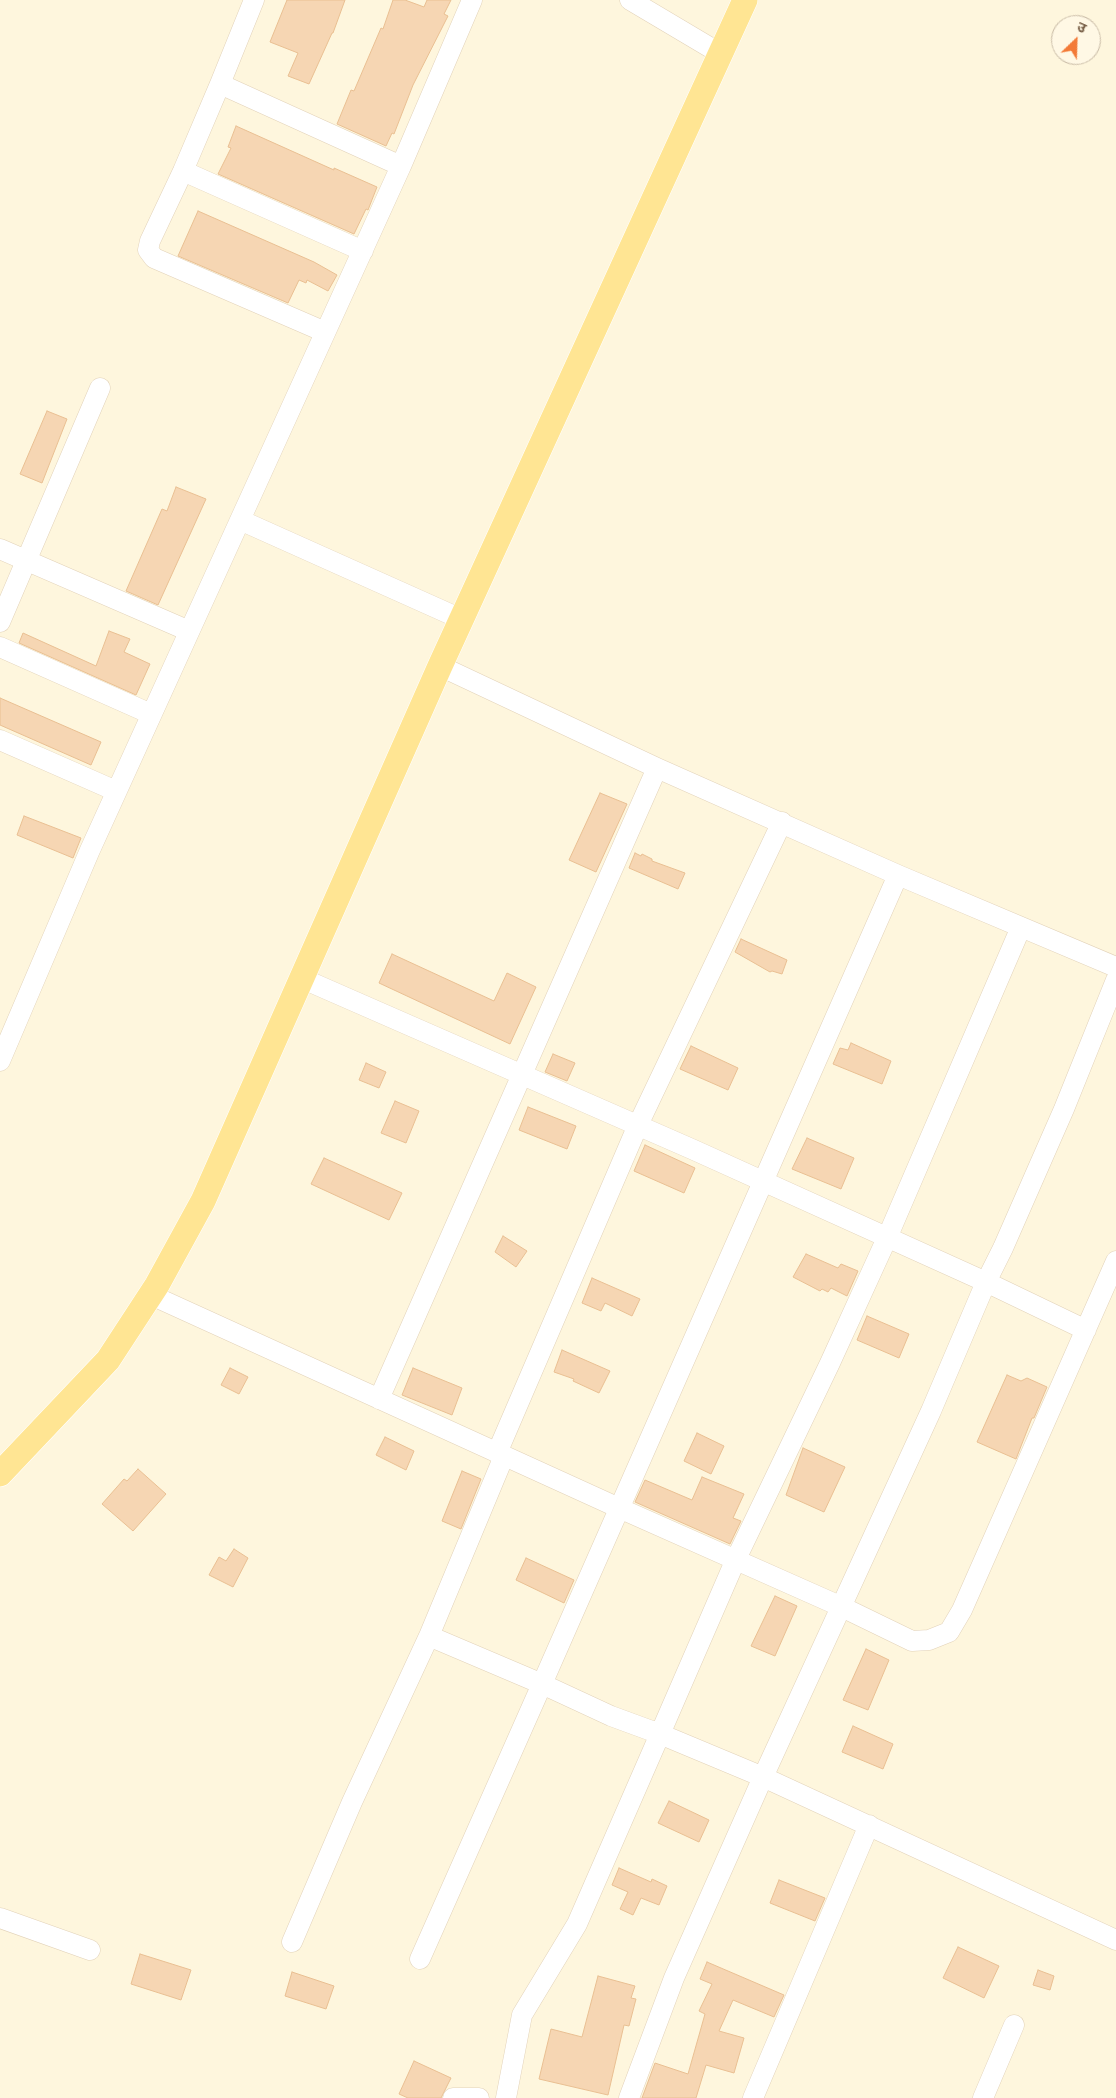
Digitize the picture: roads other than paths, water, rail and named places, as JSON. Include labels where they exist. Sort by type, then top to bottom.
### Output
[{"type":"main road","points":[[0,1474],[108,1360],[151,1295],[203,1201],[300,978],[440,666],[589,337],[745,0]]},
{"type":"street","points":[[254,0],[183,171],[150,241],[148,250],[154,258],[325,332]]},
{"type":"street","points":[[0,1061],[116,791],[401,166],[472,0]]},
{"type":"street","points":[[630,0],[721,54]]},
{"type":"street","points":[[220,84],[401,166]]},
{"type":"street","points":[[183,171],[362,250]]},
{"type":"street","points":[[0,622],[100,388]]},
{"type":"street","points":[[240,520],[461,620]]},
{"type":"street","points":[[0,550],[189,631]]},
{"type":"street","points":[[0,647],[151,714]]},
{"type":"street","points":[[440,666],[657,768],[898,875],[1116,967]]},
{"type":"street","points":[[0,740],[116,791]]},
{"type":"street","points":[[379,1399],[657,768]]},
{"type":"street","points":[[292,1942],[352,1802],[429,1636],[501,1454],[638,1126],[782,822]]},
{"type":"street","points":[[420,1959],[898,875]]},
{"type":"street","points":[[506,2098],[522,2015],[577,1924],[736,1559],[830,1363],[887,1238],[1021,927]]},
{"type":"street","points":[[300,978],[764,1182],[986,1282],[1086,1330]]},
{"type":"street","points":[[628,2098],[674,1978],[763,1777],[931,1411],[986,1282],[1003,1248],[1064,1109],[1116,980]]},
{"type":"street","points":[[151,1295],[619,1508],[842,1607],[912,1641],[929,1640],[949,1632],[962,1610],[1116,1261]]},
{"type":"street","points":[[429,1636],[542,1684],[611,1716],[660,1734],[763,1777],[1116,1940]]},
{"type":"street","points":[[753,2098],[869,1825]]},
{"type":"street","points":[[0,1918],[90,1950]]},
{"type":"street","points":[[983,2098],[1014,2025]]},
{"type":"street","points":[[452,2098],[479,2098]]}]
